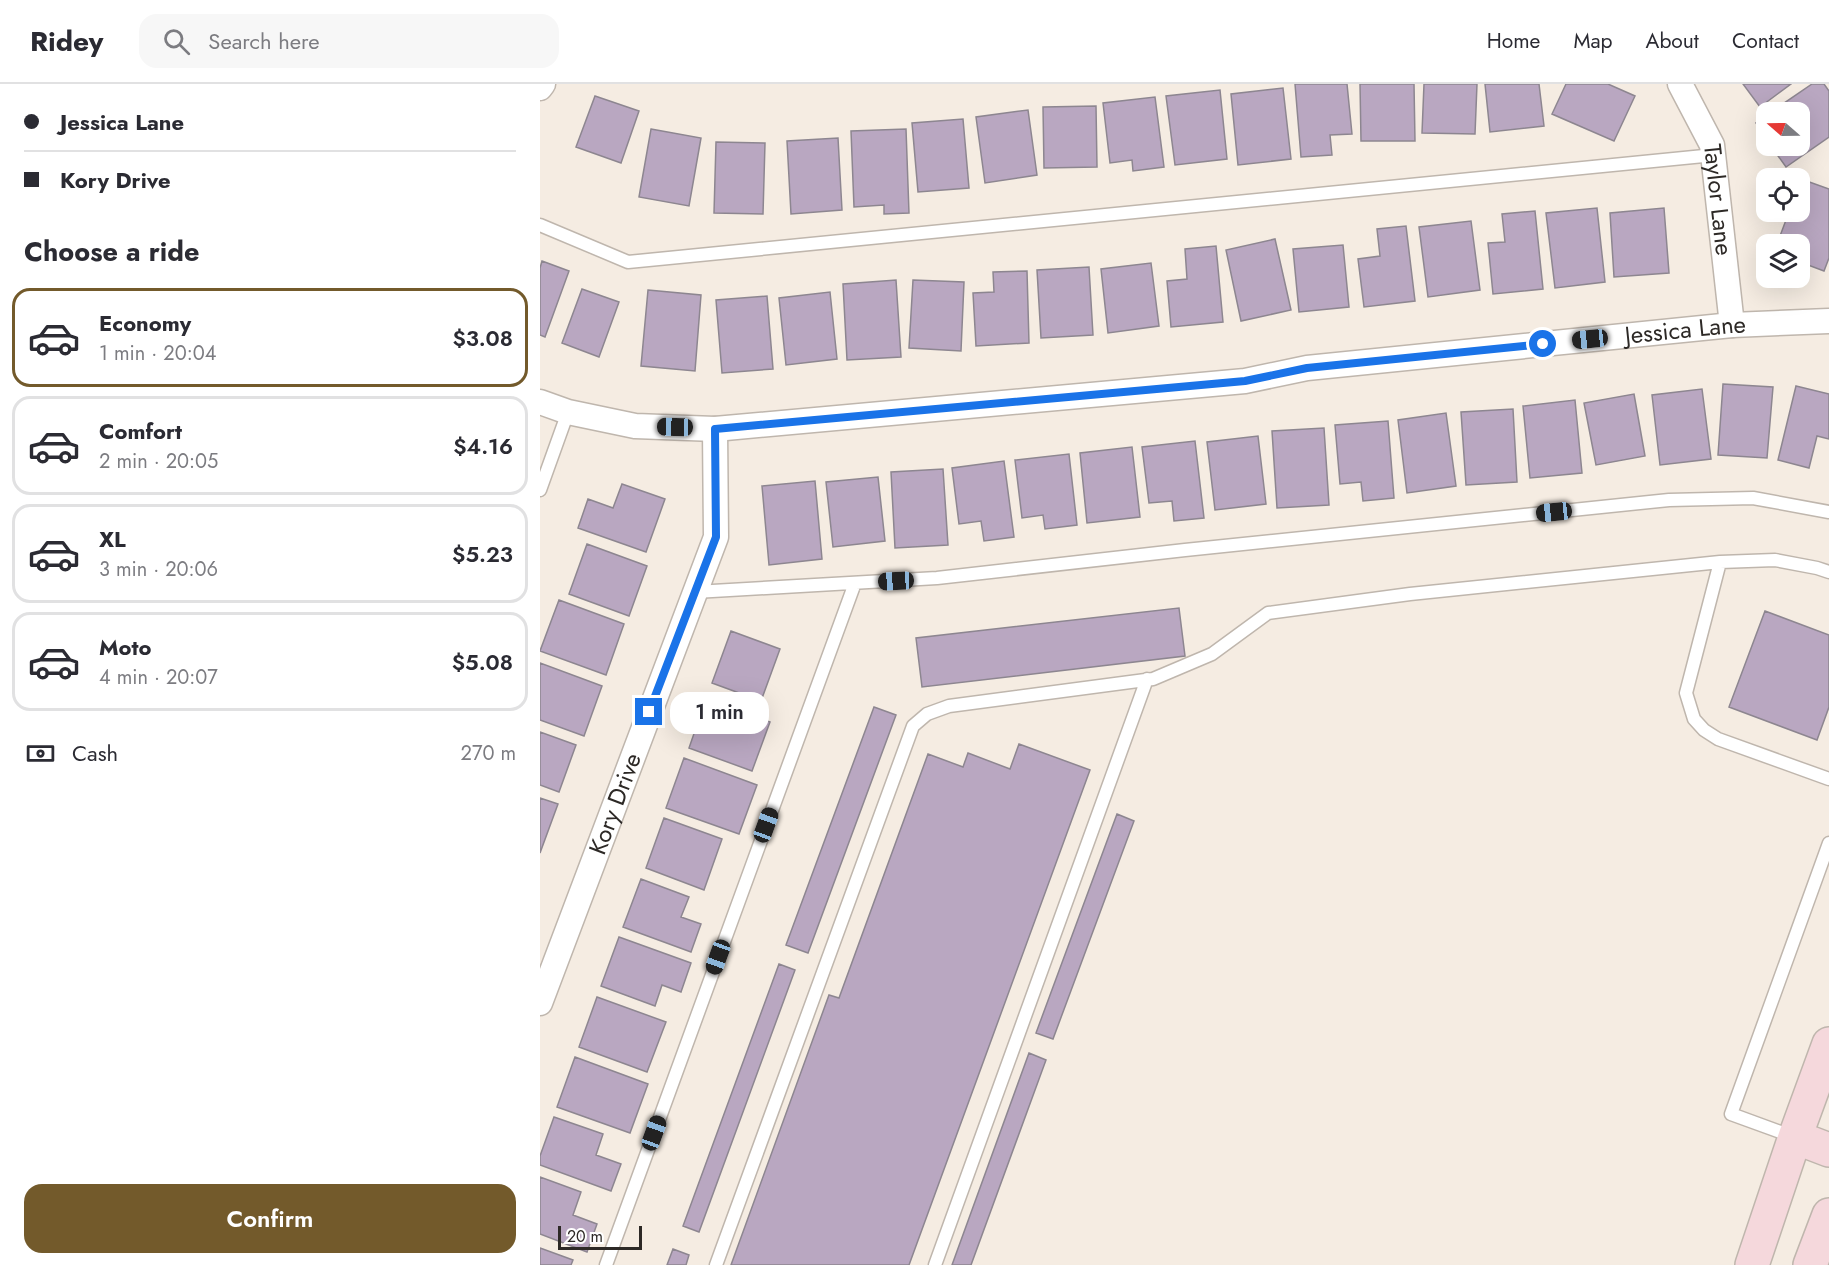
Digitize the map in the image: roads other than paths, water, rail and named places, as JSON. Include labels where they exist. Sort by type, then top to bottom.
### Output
[{"type":"main road","points":[[1752,1265],[1829,1044]]},
{"type":"main road","points":[[1795,1137],[1829,1150]]},
{"type":"main road","points":[[1810,1265],[1829,1215]]},
{"type":"street","points":[[540,88],[543,84]]},
{"type":"street","name":"Taylor Lane","points":[[1680,84],[1712,145],[1732,325]]},
{"type":"street","name":"Jessica Lane","points":[[540,402],[568,412],[634,426],[715,429],[1245,381],[1307,368],[1732,325],[1829,321]]},
{"type":"street","name":"Kory Drive","points":[[540,1003],[716,537],[715,429]]},
{"type":"lane","points":[[540,225],[628,262],[1713,155]]},
{"type":"lane","points":[[540,490],[568,412]]},
{"type":"lane","points":[[694,592],[937,578],[1669,500],[1753,498],[1829,512]]},
{"type":"lane","points":[[716,1265],[913,726],[927,714],[949,706],[1147,680],[1212,654],[1268,613],[1410,594],[1720,562],[1775,560],[1829,572]]},
{"type":"lane","points":[[1720,562],[1686,693],[1694,719],[1704,730],[1718,739],[1829,780]]},
{"type":"lane","points":[[606,1265],[855,583]]},
{"type":"lane","points":[[935,1265],[1147,680]]},
{"type":"lane","points":[[1795,1137],[1731,1114],[1829,843]]}]
